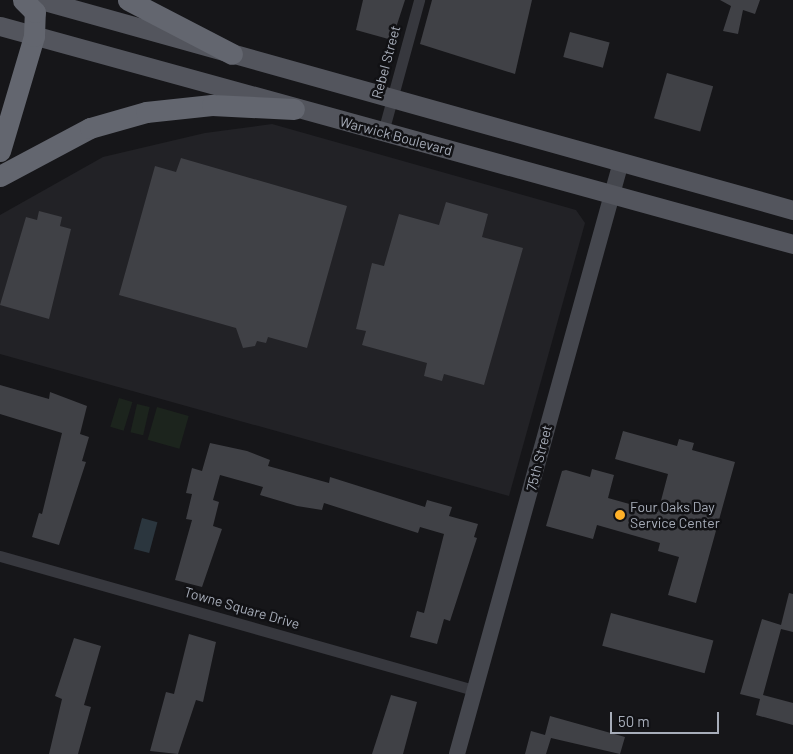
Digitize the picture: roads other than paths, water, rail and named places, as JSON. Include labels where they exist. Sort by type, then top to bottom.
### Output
[{"type":"highway","points":[[0,151],[34,36],[35,12],[23,0]]},
{"type":"highway","points":[[128,0],[232,54]]},
{"type":"highway","points":[[0,176],[90,128],[146,112],[212,105],[294,109]]},
{"type":"main road","points":[[42,0],[793,210]]},
{"type":"main road","name":"Warwick Boulevard","points":[[0,26],[294,109],[793,244]]},
{"type":"street","name":"Rebel Street","points":[[384,132],[419,0]]},
{"type":"street","name":"75th Street","points":[[457,754],[621,162]]},
{"type":"street","name":"Towne Square Drive","points":[[0,556],[475,690]]},
{"type":"place","name":"Four Oaks Day Service Center","points":[[620,515]]}]
